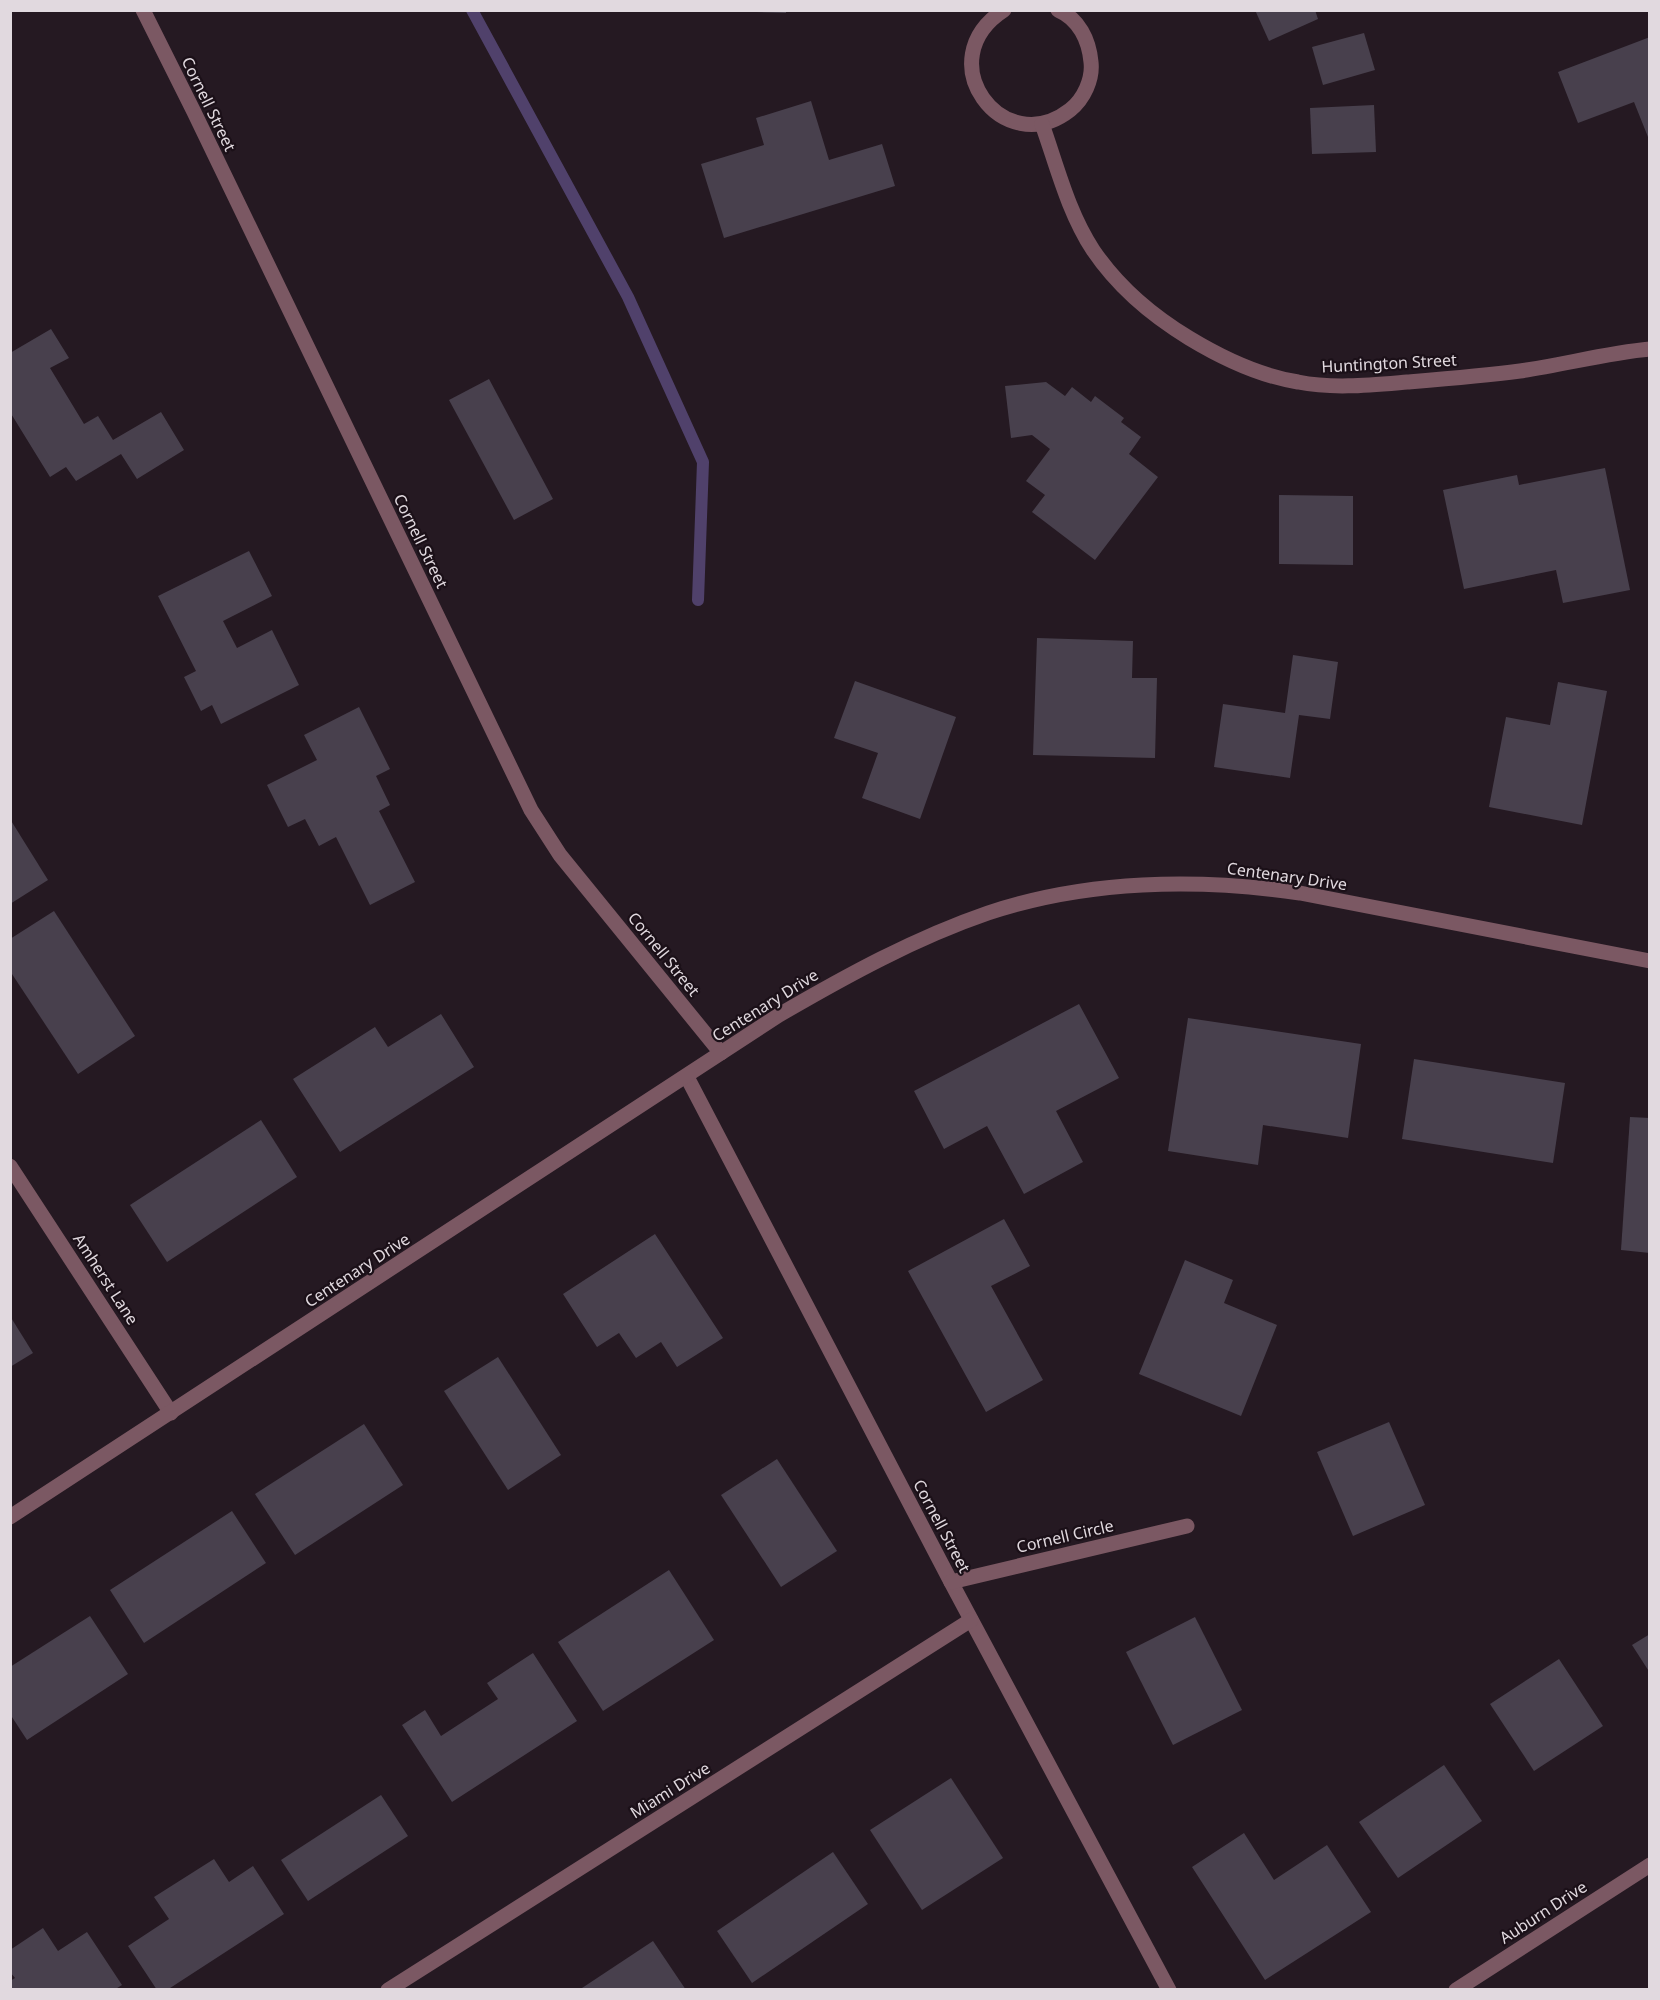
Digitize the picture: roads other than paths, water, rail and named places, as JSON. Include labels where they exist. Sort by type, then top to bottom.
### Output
[{"type":"street","name":"Cornell Street","points":[[143,10],[531,810],[560,855],[721,1053]]},
{"type":"street","points":[[1004,10],[990,20],[978,35],[972,53],[972,72],[978,91],[989,107],[1004,118],[1022,124],[1042,124],[1060,118],[1076,105],[1088,88],[1092,68],[1090,47],[1080,28],[1058,10]]},
{"type":"street","name":"Huntington Street","points":[[1042,124],[1080,227],[1108,270],[1151,313],[1173,329],[1255,370],[1298,382],[1319,385],[1367,385],[1521,371],[1621,352],[1650,349]]},
{"type":"street","name":"Centenary Drive","points":[[10,1517],[779,1015],[882,958],[955,925],[1028,902],[1064,894],[1130,887],[1215,884],[1271,889],[1328,898],[1650,961]]},
{"type":"street","name":"Cornell Street","points":[[687,1077],[971,1620],[1169,1989]]},
{"type":"street","name":"Amherst Lane","points":[[10,1166],[171,1413]]},
{"type":"street","name":"Cornell Circle","points":[[951,1582],[1186,1526]]},
{"type":"street","name":"Miami Drive","points":[[388,1989],[971,1620]]},
{"type":"street","name":"Auburn Drive","points":[[1456,1989],[1650,1864]]},
{"type":"waterway","points":[[472,10],[628,297],[703,462],[698,600]]}]
